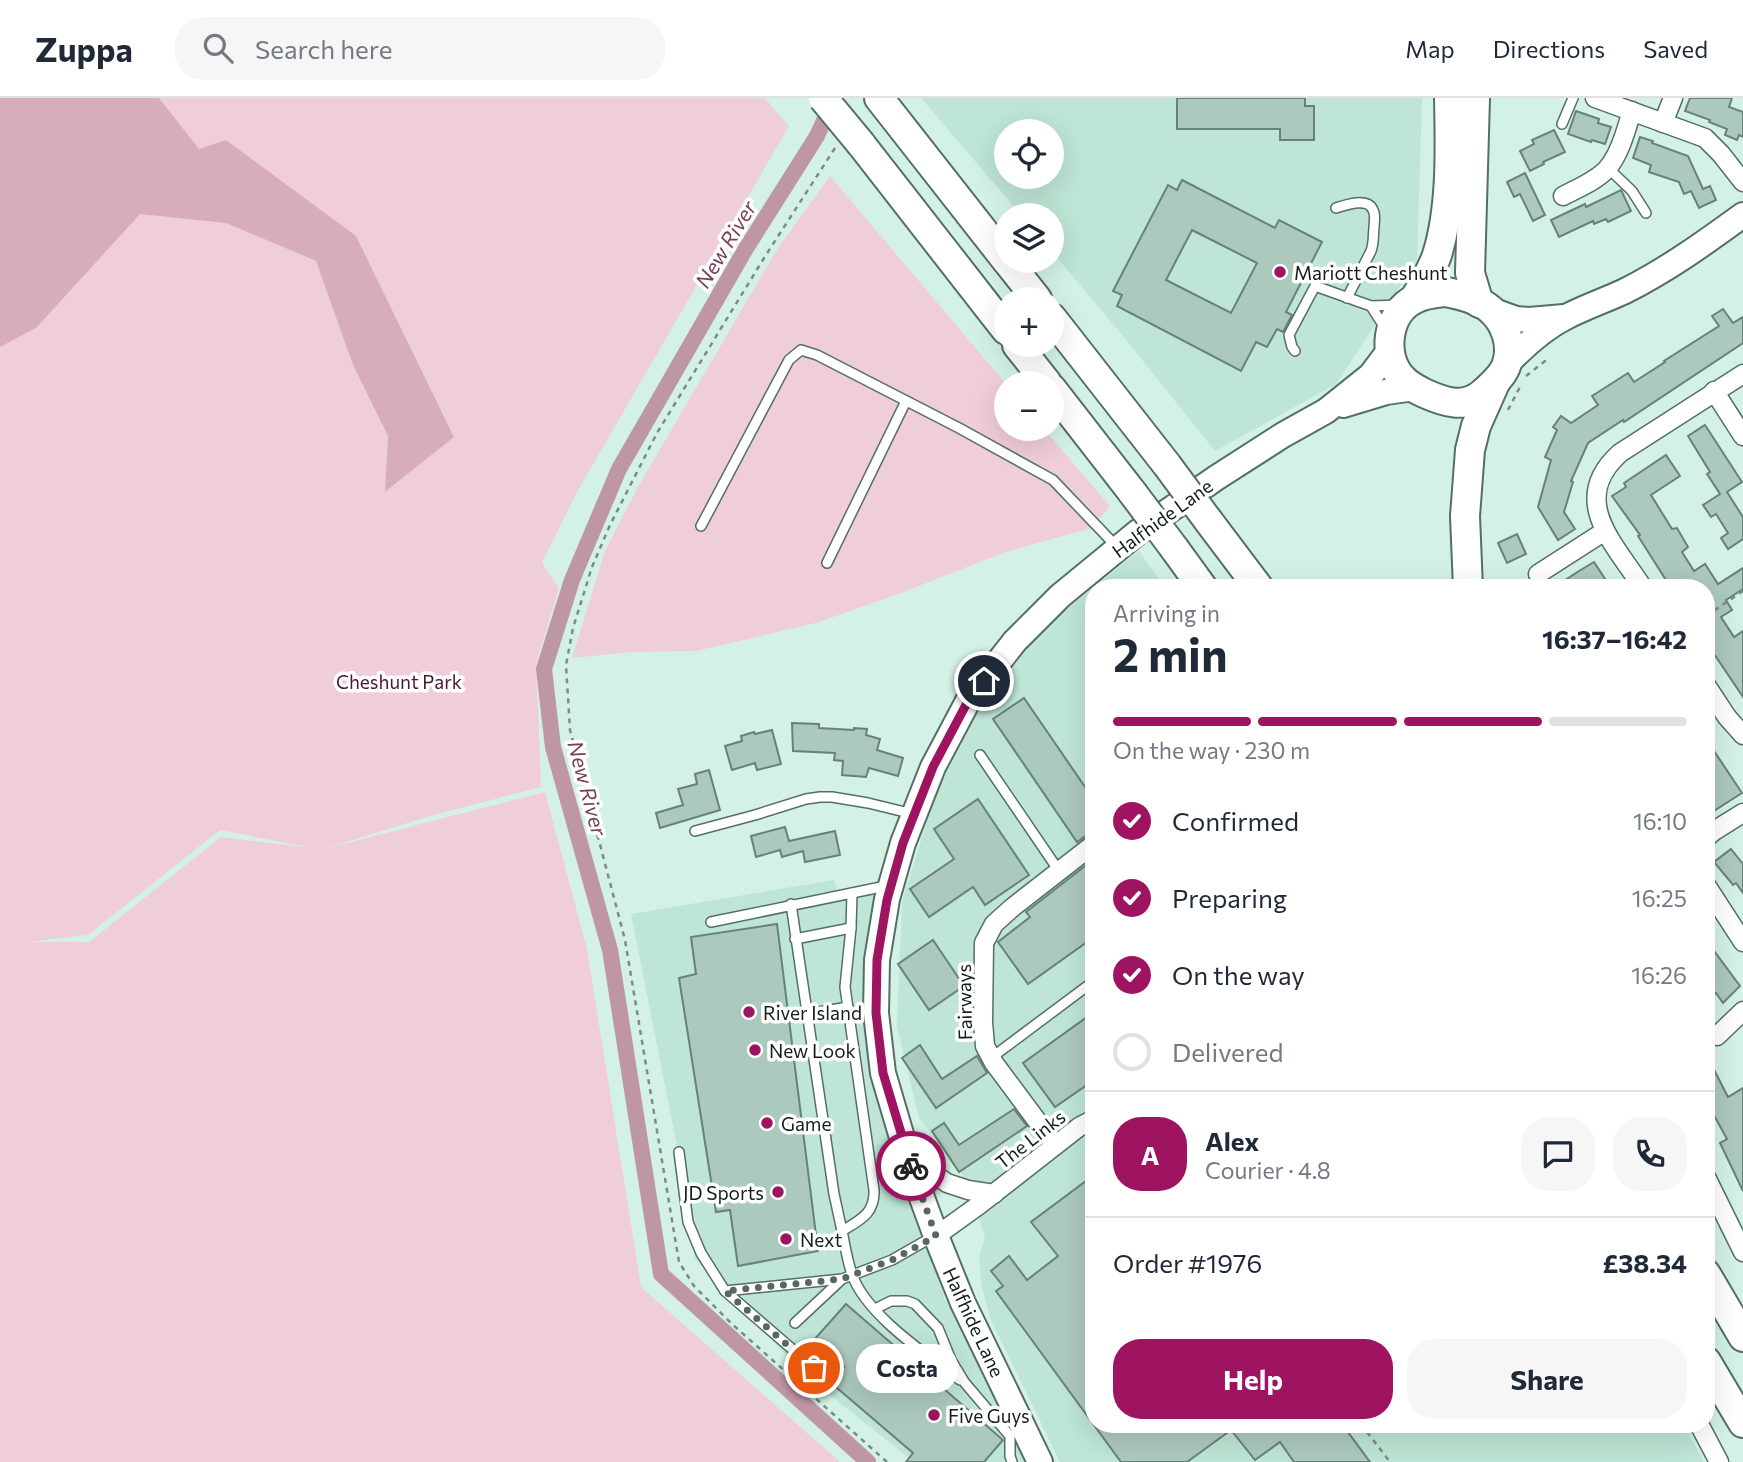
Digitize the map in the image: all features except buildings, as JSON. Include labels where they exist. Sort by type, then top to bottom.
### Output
[{"type":"main road","points":[[823,98],[849,145],[994,316]]},
{"type":"main road","points":[[1449,98],[1450,135],[1444,227],[1437,256],[1428,276],[1411,301],[1398,314],[1389,347],[1401,378],[1443,401],[1455,404],[1480,396],[1531,341],[1564,317],[1626,290],[1665,268],[1743,215]]},
{"type":"main road","points":[[1468,579],[1465,516],[1469,450],[1479,417],[1502,372],[1509,344],[1500,319],[1485,306],[1470,273],[1475,98]]},
{"type":"main road","points":[[882,101],[994,243]]},
{"type":"main road","points":[[1017,273],[1028,287]]},
{"type":"main road","points":[[1411,301],[1431,293],[1446,292],[1516,318],[1529,320],[1564,317]]},
{"type":"main road","points":[[1064,333],[1252,579]]},
{"type":"main road","name":"Halfhide Lane","points":[[1040,1462],[963,1303],[907,1154],[883,1073],[876,1013],[877,960],[887,900],[903,843],[933,767],[968,701],[1015,641],[1060,596],[1138,532],[1216,478],[1326,411],[1371,375],[1389,347]]},
{"type":"main road","points":[[1026,357],[1038,371]]},
{"type":"main road","name":"Halfhide Lane","points":[[1326,411],[1386,392],[1415,388]]},
{"type":"main road","points":[[1064,404],[1196,579]]},
{"type":"main road","points":[[1715,1290],[1743,1337]]},
{"type":"main road","points":[[1715,1376],[1743,1423]]},
{"type":"street","points":[[1595,98],[1697,134],[1712,144],[1743,182]]},
{"type":"street","points":[[1663,122],[1672,98]]},
{"type":"street","points":[[1563,195],[1608,169],[1632,111]]},
{"type":"street","points":[[1637,579],[1600,520],[1595,502],[1603,472],[1620,453],[1743,374]]},
{"type":"street","points":[[1714,391],[1743,436]]},
{"type":"street","points":[[1538,574],[1605,531]]},
{"type":"street","points":[[1715,699],[1743,735]]},
{"type":"street","points":[[1715,832],[1743,813]]},
{"type":"street","name":"Fairways","points":[[1055,1145],[985,1046],[984,943],[994,925],[1013,907],[1085,851]]},
{"type":"street","points":[[1715,899],[1743,942]]},
{"type":"street","points":[[1717,1036],[1743,1011]]},
{"type":"street","name":"The Links","points":[[936,1236],[1085,1124]]},
{"type":"street","name":"The Links","points":[[907,1154],[947,1183],[994,1194]]},
{"type":"street","points":[[1715,1190],[1737,1223],[1743,1252]]},
{"type":"street","points":[[1704,1433],[1719,1462]]},
{"type":"lane","points":[[1562,124],[1573,98]]},
{"type":"lane","points":[[1608,169],[1632,191],[1646,213]]},
{"type":"lane","points":[[1336,208],[1363,203],[1372,208],[1374,215],[1371,251],[1347,298]]},
{"type":"lane","points":[[1295,351],[1289,335],[1315,286],[1371,306],[1411,301]]},
{"type":"lane","points":[[1371,306],[1387,331],[1389,347]]},
{"type":"lane","points":[[701,526],[789,360],[801,351],[817,355],[1053,480],[1118,548]]},
{"type":"lane","points":[[827,563],[906,401]]},
{"type":"lane","points":[[980,755],[1059,871]]},
{"type":"lane","points":[[695,831],[820,797],[868,803],[914,814]]},
{"type":"lane","points":[[711,922],[891,885]]},
{"type":"lane","points":[[842,1231],[863,1220],[874,1201],[845,987],[852,893]]},
{"type":"lane","points":[[790,904],[834,1194],[852,1275],[866,1301],[912,1343],[965,1383]]},
{"type":"lane","points":[[795,939],[851,929]]},
{"type":"lane","points":[[991,1058],[1085,988]]},
{"type":"lane","points":[[807,1014],[848,1007]]},
{"type":"lane","points":[[679,1152],[688,1222],[701,1253],[725,1291],[814,1368]]},
{"type":"lane","points":[[725,1291],[842,1279],[892,1260],[936,1236]]},
{"type":"lane","points":[[794,1324],[842,1279]]},
{"type":"lane","points":[[875,1309],[891,1301],[907,1301],[915,1304],[938,1328],[951,1360],[965,1383],[1010,1436],[1010,1460]]},
{"type":"path","points":[[849,145],[764,258],[657,433],[610,525],[592,567],[573,628],[566,665],[570,730],[625,940],[679,1262],[694,1286],[732,1324],[887,1462]]},
{"type":"path","points":[[1504,417],[1526,376],[1545,361]]},
{"type":"path","points":[[1715,610],[1743,591]]},
{"type":"path","points":[[1368,1433],[1390,1462]]},
{"type":"shaded area","points":[[0,98],[159,98],[199,149],[226,140],[356,236],[454,437],[385,492],[388,436],[353,365],[316,261],[226,223],[140,214],[36,328],[0,347]]},
{"type":"shaded area","points":[[921,98],[1422,98],[1417,261],[1336,384],[1215,451],[1064,266],[1064,203],[1011,203],[999,189],[1064,189],[1064,119],[994,119],[994,183]]},
{"type":"shaded area","points":[[1139,551],[1159,579],[1104,579]]},
{"type":"shaded area","points":[[1085,594],[1085,1433],[1688,1433],[1704,1462],[1060,1462],[991,1320],[982,1288],[979,1257],[985,1237],[967,1181],[919,1118],[897,1027],[902,902],[935,795],[984,701],[1047,625]]},
{"type":"shaded area","points":[[834,880],[839,898],[877,892],[869,1064],[945,1300],[960,1322],[1029,1462],[914,1462],[804,1374],[694,1258],[693,1227],[631,914]]},
{"type":"green space","name":"Cheshunt Park","points":[[0,98],[765,98],[789,126],[577,492],[542,563],[559,588],[536,664],[541,787],[430,816],[324,849],[545,792],[587,949],[641,1287],[840,1462],[0,1462]],"holes":[[[140,214],[356,236],[454,437],[385,492],[388,436],[353,365],[316,261],[226,223]],[[220,830],[312,848],[221,837],[89,942],[29,942],[88,935]]]},
{"type":"green space","points":[[830,176],[995,371],[994,441],[1054,441],[1110,506],[1092,528],[1005,552],[816,623],[696,651],[632,652],[572,658],[605,551],[638,487],[776,251]]},
{"type":"waterway","name":"New River","points":[[832,103],[817,136],[745,250],[619,469],[572,580],[544,669],[553,747],[610,950],[661,1274],[868,1462]]},
{"type":"way so far","points":[[814,1368],[725,1291],[842,1279],[892,1260],[936,1236],[911,1166]]},
{"type":"place","name":"Mariott Cheshunt","points":[[1280,272]]},
{"type":"place","name":"River Island","points":[[749,1012]]},
{"type":"place","name":"New Look","points":[[755,1050]]},
{"type":"place","name":"Game","points":[[767,1123]]},
{"type":"place","name":"JD Sports","points":[[778,1192]]},
{"type":"place","name":"Next","points":[[786,1239]]},
{"type":"place","name":"Costa","points":[[814,1368]]},
{"type":"place","name":"Five Guys","points":[[934,1415]]},
{"type":"route","points":[[911,1166],[883,1073],[876,1013],[877,960],[887,900],[903,843],[933,767],[968,701],[984,681]]}]
